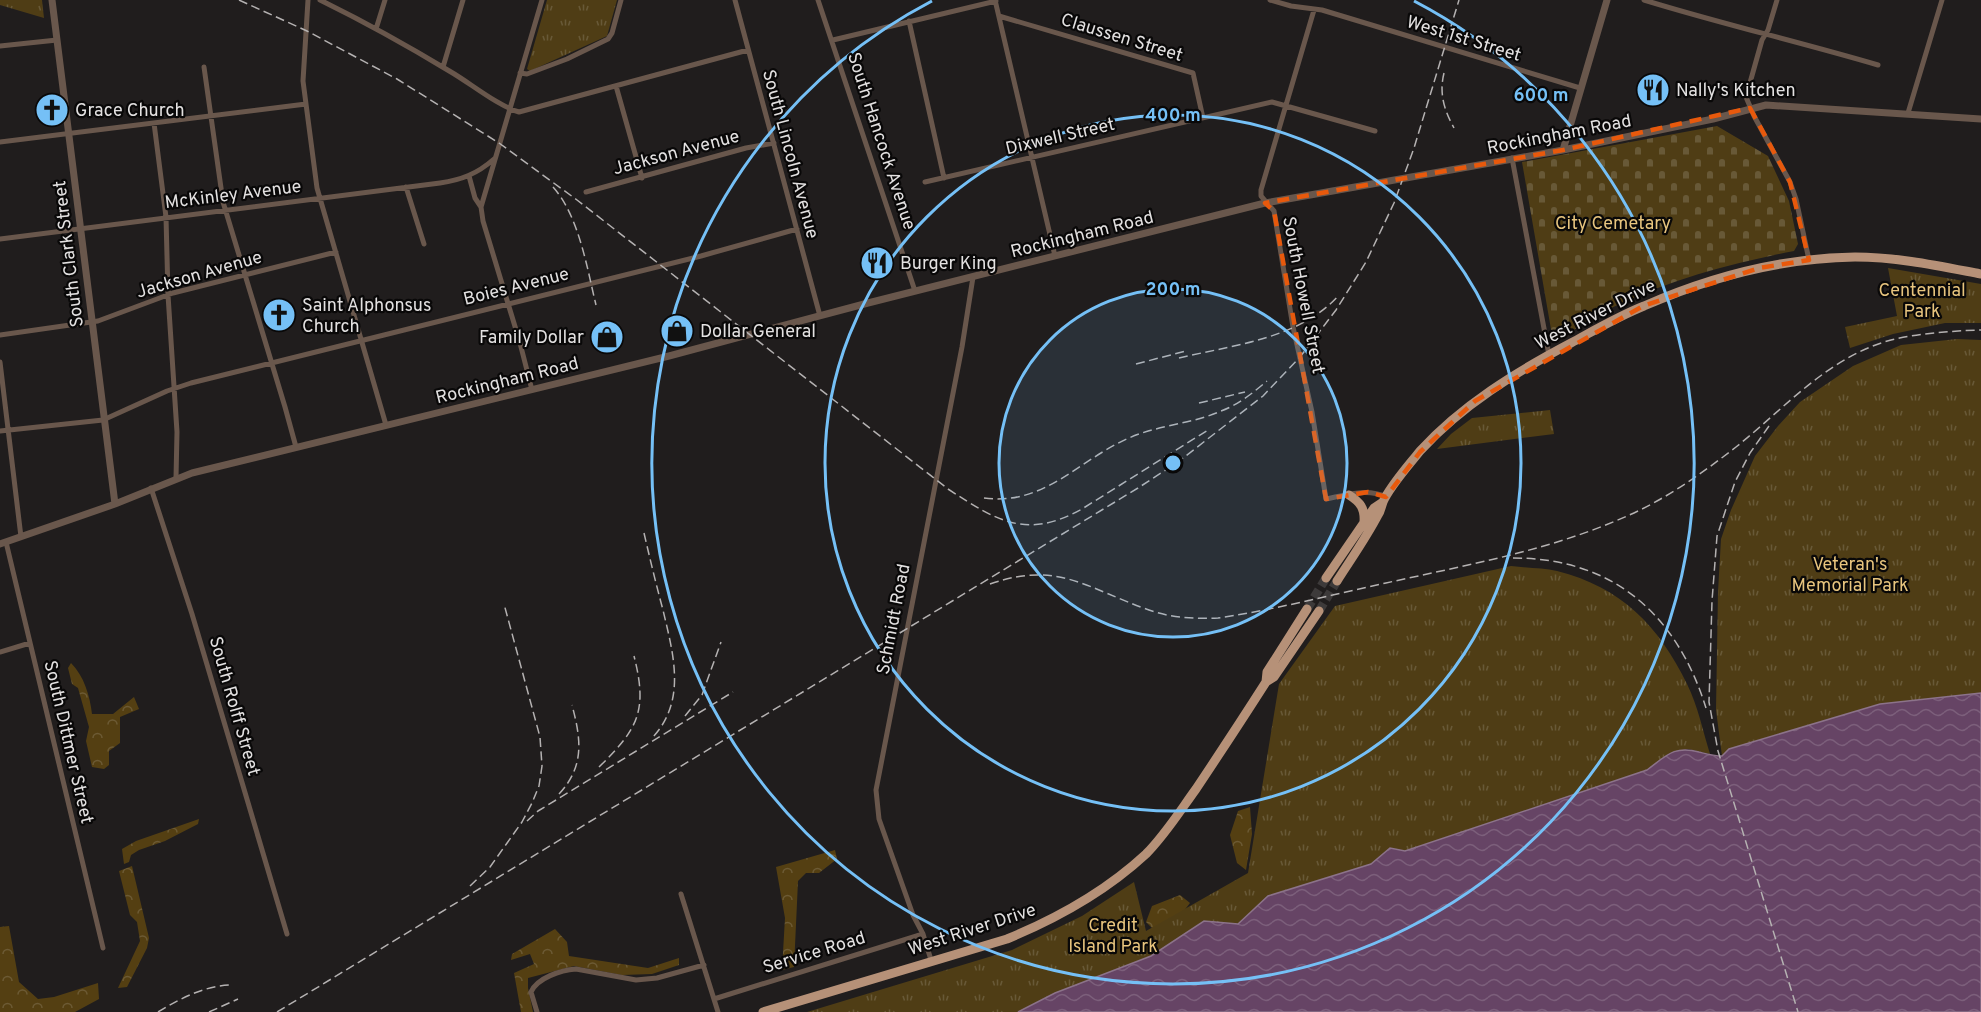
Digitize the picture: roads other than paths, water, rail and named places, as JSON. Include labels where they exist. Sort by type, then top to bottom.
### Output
[{"type":"main road","name":"West River Drive","points":[[1326,578],[1374,508],[1384,500],[1420,452],[1475,401],[1549,355],[1643,306],[1686,290],[1759,268],[1809,260],[1854,257],[1890,258],[1981,274]]},
{"type":"main road","points":[[1349,495],[1362,506],[1365,514],[1364,522]]},
{"type":"main road","name":"West River Drive","points":[[1337,581],[1380,513],[1384,500]]},
{"type":"main road","name":"West River Drive","points":[[764,1012],[1007,939],[1073,908],[1116,878],[1147,853],[1173,821],[1250,710],[1266,682],[1267,672],[1307,609]]},
{"type":"main road","name":"West River Drive","points":[[1266,682],[1274,677],[1318,611]]},
{"type":"street","name":"South Clark Street","points":[[52,0],[115,504]]},
{"type":"street","points":[[308,0],[303,81],[320,198],[386,426]]},
{"type":"street","points":[[320,0],[376,28],[510,109],[519,112],[748,50]]},
{"type":"street","points":[[376,28],[385,0]]},
{"type":"street","points":[[443,67],[463,0]]},
{"type":"street","points":[[532,390],[481,207],[542,0]]},
{"type":"street","points":[[520,73],[527,74],[608,39],[612,33],[621,0]]},
{"type":"street","points":[[727,0],[735,1]]},
{"type":"street","name":"South Hancock Avenue","points":[[818,0],[915,291]]},
{"type":"street","name":"West 1st Street","points":[[1270,0],[1291,6],[1299,3],[1314,10],[1322,10],[1580,88]]},
{"type":"street","points":[[1563,150],[1607,0]]},
{"type":"street","points":[[1644,0],[1878,65]]},
{"type":"street","points":[[1777,0],[1773,16],[1762,40],[1746,97],[1790,182],[1796,199],[1809,260]]},
{"type":"street","points":[[1908,113],[1942,0]]},
{"type":"street","name":"South Lincoln Avenue","points":[[735,1],[820,316]]},
{"type":"street","points":[[833,40],[995,1],[1055,256]]},
{"type":"street","name":"South Howell Street","points":[[1314,10],[1261,196],[1274,211],[1293,327],[1312,412],[1326,499],[1375,492],[1384,500]]},
{"type":"street","name":"Claussen Street","points":[[999,16],[1193,73],[1203,118]]},
{"type":"street","points":[[909,21],[944,178]]},
{"type":"street","points":[[0,46],[57,40]]},
{"type":"street","points":[[204,67],[226,210],[296,447]]},
{"type":"street","points":[[616,86],[642,178]]},
{"type":"street","name":"Dixwell Street","points":[[925,182],[1272,102],[1375,131]]},
{"type":"street","points":[[0,142],[306,104]]},
{"type":"street","name":"Rockingham Road","points":[[3,543],[115,504],[176,478],[680,354],[915,291],[1265,203],[1563,150],[1703,121],[1766,105],[1981,119]]},
{"type":"street","points":[[154,123],[166,217],[176,478]]},
{"type":"street","name":"Jackson Avenue","points":[[586,192],[746,148],[774,143]]},
{"type":"street","points":[[1512,158],[1549,355]]},
{"type":"street","name":"McKinley Avenue","points":[[0,238],[459,180],[484,168],[494,159]]},
{"type":"street","points":[[469,176],[475,198],[481,207]]},
{"type":"street","points":[[406,188],[424,244]]},
{"type":"street","name":"Boies Avenue","points":[[0,431],[103,420],[174,388],[701,256],[796,229]]},
{"type":"street","name":"Jackson Avenue","points":[[0,334],[91,322],[168,295],[336,252]]},
{"type":"street","name":"Schmidt Road","points":[[931,960],[879,819],[876,790],[960,358],[973,277]]},
{"type":"street","points":[[0,362],[21,537]]},
{"type":"street","name":"South Rolff Street","points":[[151,488],[192,614],[287,934]]},
{"type":"street","name":"South Dittmer Street","points":[[3,543],[30,643],[104,948]]},
{"type":"street","points":[[0,652],[30,643]]},
{"type":"street","points":[[681,894],[718,1012]]},
{"type":"street","name":"Service Road","points":[[714,999],[923,934]]},
{"type":"street","points":[[537,1012],[531,992],[537,982],[570,970],[576,969],[636,980],[657,978],[704,965]]},
{"type":"water","points":[[1981,693],[1981,1012],[1018,1012],[1055,993],[1151,956],[1204,921],[1238,924],[1268,896],[1371,864],[1390,848],[1405,851],[1647,770],[1665,756],[1677,751],[1690,750],[1722,756],[1729,749],[1880,704]]},
{"type":"tunnel","points":[[1307,609],[1326,578]]},
{"type":"tunnel","points":[[1319,611],[1337,581]]},
{"type":"railway","points":[[239,0],[307,31],[397,79],[499,143],[577,200],[948,489],[997,518],[1028,525],[1062,518],[1082,509],[1208,430]]},
{"type":"railway","points":[[277,1012],[1138,488],[1178,462],[1263,396],[1300,357],[1336,310],[1366,262],[1394,203],[1414,148],[1459,0]]},
{"type":"railway","points":[[1444,73],[1443,101],[1454,128]]},
{"type":"railway","points":[[553,187],[562,199],[576,227],[596,305]]},
{"type":"railway","points":[[1179,358],[1243,344],[1285,331],[1305,322],[1339,295]]},
{"type":"railway","points":[[990,584],[1014,577],[1054,576],[1090,586],[1157,613],[1183,617],[1218,618],[1281,607],[1514,554],[1577,536],[1638,511],[1664,497],[1736,447],[1808,385],[1847,358],[1891,340],[1981,330]]},
{"type":"railway","points":[[1136,364],[1186,351]]},
{"type":"railway","points":[[984,498],[1006,499],[1043,488],[1129,438],[1198,419],[1227,408],[1246,398],[1267,381]]},
{"type":"railway","points":[[1199,403],[1245,392]]},
{"type":"railway","points":[[1769,426],[1750,453],[1735,482],[1717,536],[1712,601],[1709,702],[1718,751],[1798,1012]]},
{"type":"railway","points":[[644,533],[670,643],[674,676],[674,692],[670,708],[664,723],[653,737]]},
{"type":"railway","points":[[1513,558],[1549,561],[1582,568],[1611,581],[1636,598],[1659,620],[1678,645],[1694,675],[1706,708]]},
{"type":"railway","points":[[470,886],[490,867],[522,822],[539,786],[542,766],[540,737],[504,604]]},
{"type":"railway","points":[[685,716],[702,695],[721,642]]},
{"type":"railway","points":[[599,767],[623,741],[636,718],[640,691],[634,656]]},
{"type":"railway","points":[[527,821],[538,811],[733,692]]},
{"type":"railway","points":[[559,794],[573,773],[579,752],[572,705]]},
{"type":"railway","points":[[158,1012],[194,993],[213,987],[233,985]]},
{"type":"railway","points":[[209,1012],[238,999]]},
{"type":"place","name":"Nally's Kitchen","points":[[1653,90]]},
{"type":"place","name":"Grace Church","points":[[52,110]]},
{"type":"place","name":"Burger King","points":[[877,263]]},
{"type":"place","name":"Saint Alphonsus Church","points":[[279,315]]},
{"type":"place","name":"Dollar General","points":[[677,331]]},
{"type":"place","name":"Family Dollar","points":[[607,337]]},
{"type":"park label","name":"City Cemetary","points":[[1613,223]]},
{"type":"park label","name":"Centennial Park","points":[[1922,300]]},
{"type":"park label","name":"Veteran's Memorial Park","points":[[1850,574]]},
{"type":"park label","name":"Credit Island Park","points":[[1113,935]]}]
